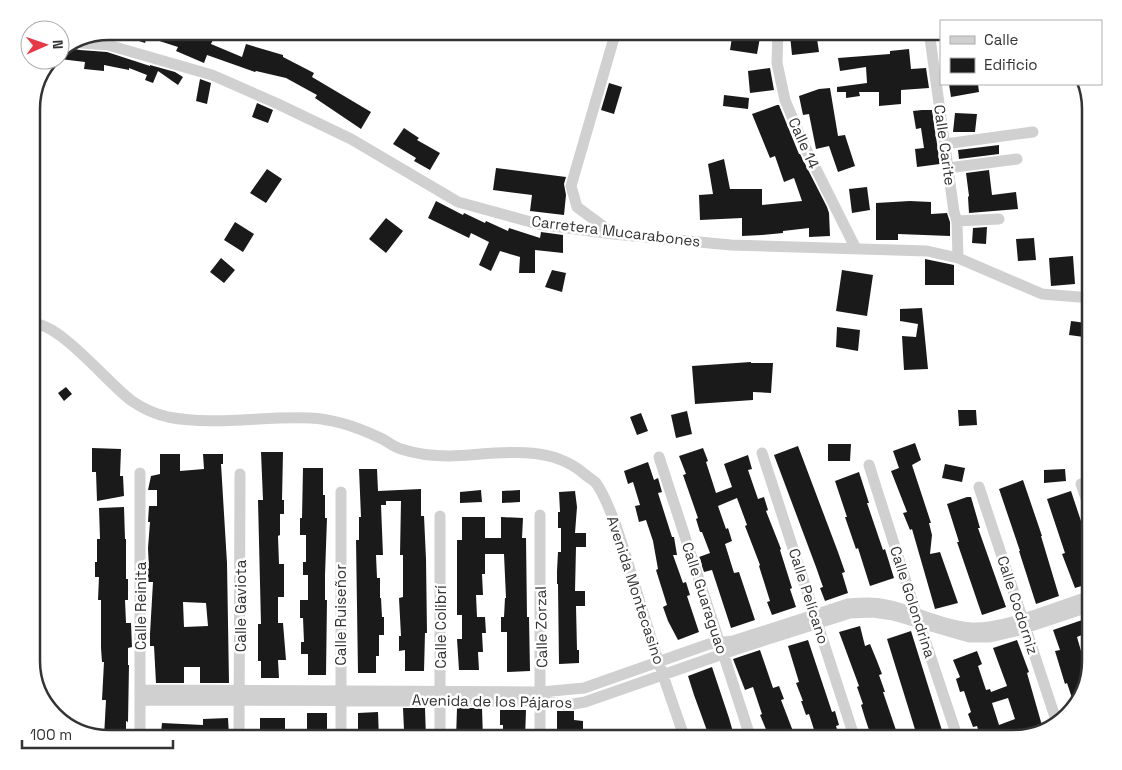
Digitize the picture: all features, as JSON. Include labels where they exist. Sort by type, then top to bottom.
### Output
[{"type":"street","points":[[613,40],[571,186],[577,207],[613,234]]},
{"type":"street","name":"Calle 14","points":[[778,40],[777,63],[785,100],[803,143],[856,249]]},
{"type":"street","name":"Calle Carite","points":[[932,40],[937,57],[945,144],[954,212],[957,221],[958,258]]},
{"type":"street","name":"Carretera Mucarabones","points":[[89,44],[108,45],[212,75],[350,139],[458,202],[538,224],[613,234],[731,245],[927,251],[958,258],[1042,294],[1082,297]]},
{"type":"street","points":[[945,144],[1033,132]]},
{"type":"street","points":[[948,168],[1017,159]]},
{"type":"street","points":[[957,221],[999,219]]},
{"type":"street","name":"Avenida Montecasino","points":[[40,325],[57,333],[83,354],[105,378],[130,400],[145,409],[166,417],[194,420],[310,418],[334,421],[377,436],[399,449],[430,455],[449,456],[514,452],[548,455],[576,467],[596,483],[610,510],[624,547],[682,730]]},
{"type":"street","name":"Calle Pelícano","points":[[762,453],[852,730]]},
{"type":"street","name":"Calle Guaraguao","points":[[659,457],[748,730]]},
{"type":"street","name":"Calle Golondrina","points":[[869,465],[955,730]]},
{"type":"street","name":"Calle Reinita","points":[[140,473],[140,730]]},
{"type":"street","name":"Calle Gaviota","points":[[239,730],[240,474]]},
{"type":"street","name":"Calle Codorniz","points":[[979,487],[1055,716]]},
{"type":"street","name":"Calle Ruiseñor","points":[[340,492],[341,730]]},
{"type":"street","name":"Calle Zorzal","points":[[540,515],[540,730]]},
{"type":"street","name":"Calle Colibrí","points":[[440,516],[440,730]]},
{"type":"street","name":"Avenida de los Pájaros","points":[[541,696],[567,705],[585,702],[664,675],[722,648],[816,619],[850,613],[873,612],[918,618],[969,637],[990,637],[1082,600]]},
{"type":"street","name":"Avenida de los Pájaros","points":[[1024,623],[1082,608]]},
{"type":"street","name":"Avenida de los Pájaros","points":[[140,695],[541,696],[584,688],[709,644],[722,648]]},
{"type":"building","points":[[156,40],[213,40],[211,44],[242,57],[246,44],[283,55],[283,57],[314,73],[312,77],[371,112],[361,129],[315,98],[317,95],[286,78],[255,72],[207,55],[204,63],[176,51],[178,47]]},
{"type":"building","points":[[732,40],[760,40],[757,54],[730,50]]},
{"type":"building","points":[[790,40],[817,40],[819,52],[792,55]]},
{"type":"building","points":[[74,49],[107,52],[175,72],[183,77],[178,85],[158,71],[153,83],[145,80],[147,75],[129,68],[129,70],[104,65],[104,71],[84,69],[85,62],[70,60],[70,52]]},
{"type":"building","points":[[909,49],[911,69],[926,68],[929,88],[901,90],[901,104],[879,106],[879,92],[859,92],[860,96],[846,98],[846,92],[837,92],[837,87],[867,83],[866,67],[840,71],[838,58],[890,54],[890,51]]},
{"type":"building","points":[[770,68],[774,90],[750,93],[748,71]]},
{"type":"building","points":[[200,79],[211,83],[207,104],[196,101]]},
{"type":"building","points":[[609,83],[622,87],[614,114],[601,110]]},
{"type":"building","points":[[949,85],[978,85],[979,92],[951,97]]},
{"type":"building","points":[[830,88],[838,136],[845,135],[855,166],[838,172],[829,146],[816,149],[809,114],[803,115],[799,96],[819,89]]},
{"type":"building","points":[[724,95],[749,98],[748,109],[723,106]]},
{"type":"building","points":[[257,103],[273,110],[268,123],[252,117]]},
{"type":"building","points":[[779,105],[799,154],[827,207],[830,236],[809,237],[809,228],[783,231],[783,233],[742,236],[742,218],[700,220],[699,195],[713,194],[708,164],[724,159],[730,189],[762,189],[762,205],[802,201],[794,178],[784,182],[775,156],[770,158],[752,114]]},
{"type":"building","points":[[932,110],[940,164],[917,167],[915,149],[924,148],[921,128],[916,129],[913,111]]},
{"type":"building","points":[[955,113],[977,114],[975,132],[953,132]]},
{"type":"building","points":[[404,128],[419,138],[417,140],[440,153],[430,170],[414,161],[416,158],[393,144]]},
{"type":"building","points":[[999,145],[999,154],[959,159],[958,150]]},
{"type":"building","points":[[496,168],[566,177],[564,184],[566,195],[564,215],[530,211],[532,195],[493,190]]},
{"type":"building","points":[[267,169],[282,179],[266,203],[250,193]]},
{"type":"building","points":[[989,170],[992,195],[1016,192],[1018,209],[969,213],[966,173]]},
{"type":"building","points":[[867,187],[870,210],[852,213],[849,189]]},
{"type":"building","points":[[436,201],[463,215],[464,213],[508,231],[509,228],[540,238],[541,232],[563,235],[563,253],[535,250],[535,273],[519,273],[520,257],[500,251],[491,271],[479,265],[489,242],[471,233],[469,238],[428,218]]},
{"type":"building","points":[[931,202],[931,214],[947,213],[950,222],[950,236],[898,234],[898,240],[876,240],[876,203]]},
{"type":"building","points":[[386,218],[403,231],[386,253],[369,239]]},
{"type":"building","points":[[235,222],[254,234],[243,252],[224,240]]},
{"type":"building","points":[[987,227],[986,244],[972,243],[973,228]]},
{"type":"building","points":[[1034,238],[1036,260],[1018,261],[1016,239]]},
{"type":"building","points":[[1073,256],[1075,284],[1051,286],[1049,258]]},
{"type":"building","points":[[221,258],[235,270],[224,283],[210,272]]},
{"type":"building","points":[[925,259],[954,265],[954,285],[925,285]]},
{"type":"building","points":[[552,270],[566,273],[562,292],[545,287]]},
{"type":"building","points":[[842,270],[873,275],[867,316],[836,311]]},
{"type":"building","points":[[922,308],[928,369],[904,370],[902,336],[916,337],[918,324],[900,321],[900,309]]},
{"type":"building","points":[[1071,321],[1082,322],[1082,337],[1069,335]]},
{"type":"building","points":[[837,327],[860,330],[858,351],[836,347]]},
{"type":"building","points":[[751,362],[773,363],[771,393],[753,392],[753,400],[695,404],[692,366]]},
{"type":"building","points":[[66,387],[72,394],[64,401],[58,393]]},
{"type":"building","points":[[958,410],[976,410],[977,425],[959,426]]},
{"type":"building","points":[[687,411],[692,434],[676,438],[671,415]]},
{"type":"building","points":[[641,413],[648,431],[637,435],[630,417]]},
{"type":"building","points":[[915,443],[921,460],[912,465],[931,523],[929,523],[932,535],[930,554],[940,552],[958,603],[935,609],[912,529],[910,530],[903,513],[907,512],[891,471],[899,468],[893,451]]},
{"type":"building","points":[[828,444],[851,444],[850,461],[828,461]]},
{"type":"building","points":[[798,446],[845,572],[842,573],[848,593],[825,601],[820,588],[823,587],[774,455]]},
{"type":"building","points":[[92,448],[121,449],[120,476],[123,476],[124,496],[97,501],[96,472],[92,472]]},
{"type":"building","points":[[703,448],[716,493],[732,487],[724,464],[748,455],[752,469],[748,470],[758,499],[764,497],[768,510],[766,511],[781,549],[796,607],[772,615],[767,602],[770,601],[760,565],[745,526],[747,525],[737,498],[718,506],[732,541],[725,544],[734,573],[739,572],[755,620],[731,628],[712,570],[704,572],[699,557],[710,553],[702,532],[700,532],[696,519],[698,518],[683,475],[686,474],[679,456]]},
{"type":"building","points":[[261,452],[283,452],[282,500],[284,500],[284,514],[280,514],[280,535],[278,536],[279,564],[284,564],[284,597],[278,597],[278,623],[283,623],[286,660],[278,660],[279,678],[261,678],[261,661],[258,661],[258,624],[261,624],[258,500],[263,500]]},
{"type":"building","points":[[160,454],[180,454],[180,471],[204,469],[203,454],[223,454],[223,464],[221,464],[227,563],[229,683],[200,683],[200,667],[184,667],[184,683],[156,683],[154,646],[150,646],[153,582],[148,582],[150,522],[148,522],[149,506],[157,506],[157,490],[148,490],[151,476],[160,474]],"holes":[[[183,602],[206,603],[208,626],[184,627]]]},
{"type":"building","points":[[648,462],[654,480],[658,478],[662,492],[658,493],[672,537],[674,537],[677,555],[673,555],[683,583],[686,582],[690,595],[687,596],[699,632],[678,640],[663,607],[667,605],[656,570],[658,569],[653,541],[646,520],[639,522],[635,506],[640,505],[633,482],[628,484],[624,471]]},
{"type":"building","points":[[945,464],[965,468],[962,482],[942,478]]},
{"type":"building","points":[[303,468],[323,468],[323,495],[325,495],[325,518],[327,518],[325,575],[325,600],[327,600],[326,675],[308,675],[308,654],[301,654],[301,642],[304,642],[303,618],[300,618],[300,600],[308,600],[308,575],[303,575],[303,562],[306,562],[306,535],[300,535]]},
{"type":"building","points":[[359,469],[377,469],[378,491],[421,489],[421,516],[424,516],[426,559],[427,633],[425,633],[424,671],[405,671],[405,650],[399,651],[399,636],[401,636],[399,598],[403,597],[403,555],[400,555],[401,501],[386,501],[386,505],[381,505],[383,555],[376,555],[377,578],[380,578],[382,617],[384,617],[384,635],[379,635],[379,656],[376,656],[376,673],[358,673],[356,540],[359,540],[359,517],[361,517]]},
{"type":"building","points":[[1065,469],[1066,481],[1044,483],[1044,470]]},
{"type":"building","points":[[859,472],[869,503],[867,503],[894,578],[870,586],[858,548],[856,549],[845,517],[847,517],[835,481]]},
{"type":"building","points":[[1023,480],[1042,536],[1059,596],[1036,604],[999,489]]},
{"type":"building","points":[[481,490],[482,502],[460,503],[460,492]]},
{"type":"building","points":[[520,490],[520,502],[502,503],[502,491]]},
{"type":"building","points":[[575,491],[577,507],[575,533],[586,533],[586,547],[576,547],[575,591],[585,591],[585,606],[576,606],[579,663],[559,664],[557,571],[558,552],[561,552],[561,528],[558,528],[558,512],[560,512],[559,492]]},
{"type":"building","points":[[1071,491],[1082,524],[1082,586],[1075,588],[1062,554],[1065,553],[1047,499]]},
{"type":"building","points":[[971,497],[980,528],[978,528],[1006,607],[982,615],[957,542],[959,542],[947,504]]},
{"type":"building","points":[[124,507],[126,579],[128,579],[128,600],[125,600],[126,623],[131,623],[132,647],[128,648],[128,722],[126,721],[126,730],[104,729],[106,700],[102,700],[104,662],[102,662],[101,648],[101,600],[98,600],[99,577],[95,577],[97,539],[100,539],[99,508]]},
{"type":"building","points":[[462,517],[485,517],[485,538],[501,538],[501,517],[523,518],[522,538],[526,538],[530,671],[507,672],[507,632],[501,632],[501,617],[504,617],[506,598],[504,554],[485,554],[485,574],[482,574],[483,595],[476,595],[477,617],[485,617],[486,633],[482,633],[483,652],[478,652],[479,670],[459,670],[457,639],[462,639],[462,615],[457,615],[457,540],[462,540]]},
{"type":"building","points":[[1082,620],[1082,635],[1077,637],[1082,654],[1080,679],[1071,696],[1067,683],[1065,684],[1055,651],[1060,650],[1053,630]]},
{"type":"building","points":[[860,626],[865,646],[870,644],[882,674],[879,675],[885,692],[883,692],[896,730],[869,730],[861,705],[863,704],[857,687],[859,686],[839,632]]},
{"type":"building","points":[[911,631],[942,730],[915,730],[887,639]]},
{"type":"building","points":[[808,640],[832,712],[835,711],[839,725],[836,726],[837,730],[814,730],[809,714],[806,715],[801,701],[803,701],[796,683],[799,682],[788,646]]},
{"type":"building","points":[[1017,640],[1029,672],[1027,673],[1042,724],[1031,728],[1013,730],[978,730],[977,726],[973,727],[968,714],[971,712],[964,691],[960,692],[956,679],[960,677],[953,660],[977,651],[982,664],[978,666],[986,690],[990,689],[991,692],[1007,686],[993,648]],"holes":[[[1008,698],[1015,719],[999,725],[992,703]]]},
{"type":"building","points":[[760,650],[773,688],[779,686],[784,699],[781,700],[793,730],[766,730],[760,715],[762,714],[753,687],[745,690],[733,659]]},
{"type":"building","points":[[712,667],[732,730],[707,730],[688,676]]},
{"type":"building","points":[[403,708],[425,708],[426,730],[404,730]]},
{"type":"building","points":[[457,708],[482,708],[483,730],[456,730]]},
{"type":"building","points":[[500,710],[526,710],[525,730],[503,730],[503,725],[500,725]]},
{"type":"building","points":[[557,711],[574,711],[574,720],[583,721],[583,730],[557,730]]},
{"type":"building","points":[[378,712],[379,730],[358,730],[358,713]]},
{"type":"building","points":[[307,713],[327,713],[327,730],[307,730]]},
{"type":"building","points":[[228,718],[229,730],[161,730],[162,723],[203,725],[203,719]]},
{"type":"building","points":[[260,718],[285,718],[285,730],[260,730]]}]
